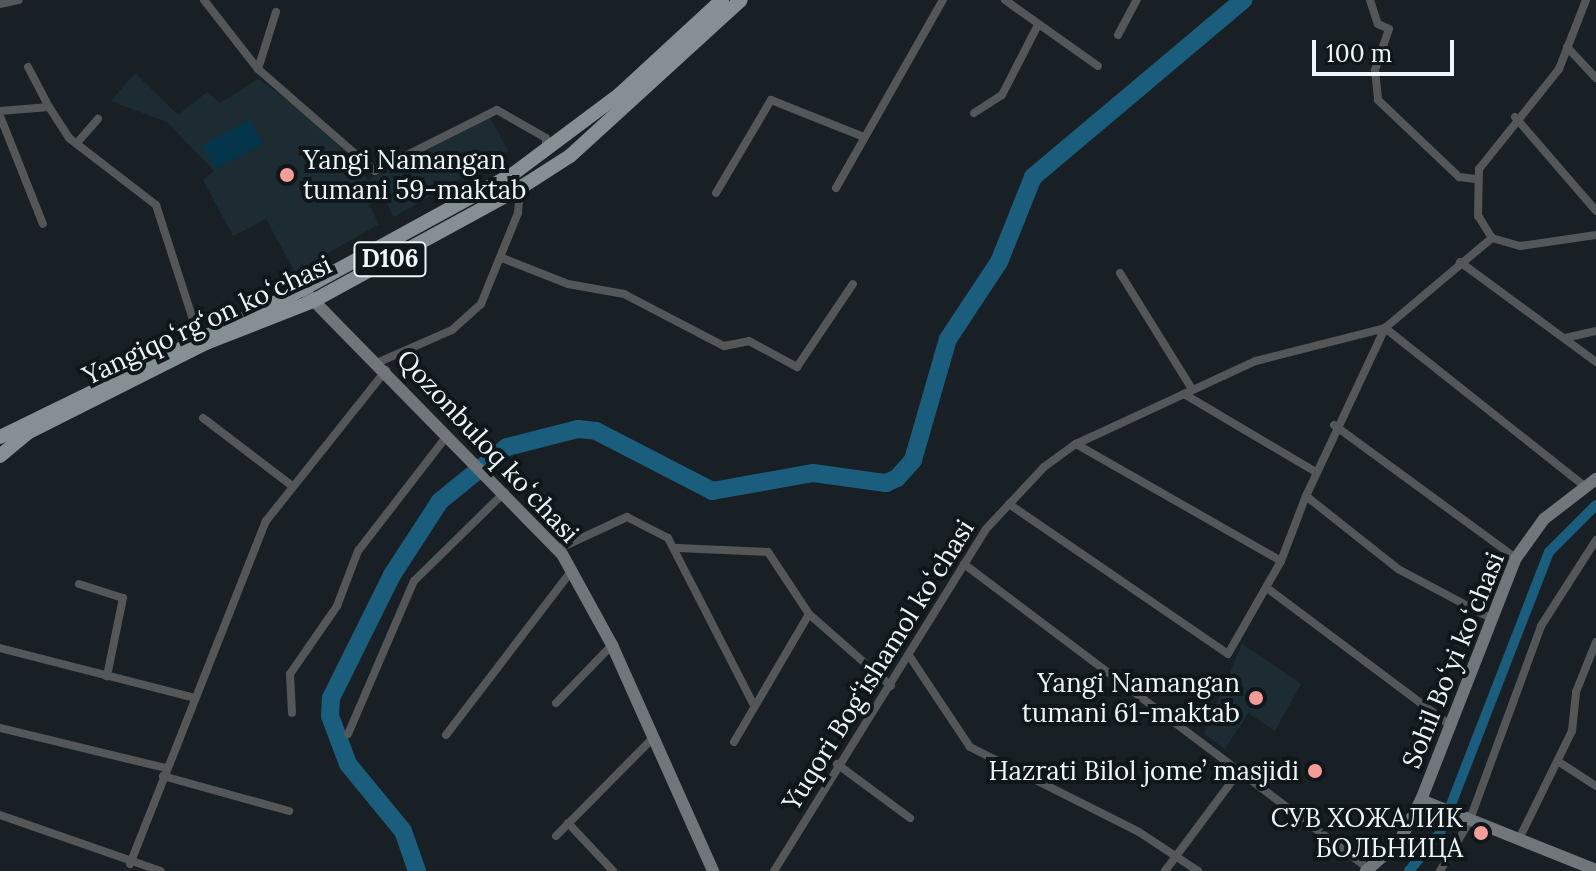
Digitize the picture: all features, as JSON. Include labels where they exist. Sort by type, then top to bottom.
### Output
[{"type":"main road","name":"Yangiqoʻrgʻon koʻchasi","points":[[0,437],[198,335],[308,295],[546,152],[722,0]]},
{"type":"main road","name":"Yangiqoʻrgʻon koʻchasi","points":[[0,456],[29,432],[520,188],[581,148],[741,0]]},
{"type":"main road","name":"Qozonbuloq koʻchasi","points":[[308,295],[383,366],[558,549],[612,645],[711,870]]},
{"type":"main road","name":"Sohil Boʻyi koʻchasi","points":[[1367,870],[1399,842],[1425,802],[1450,725],[1516,558],[1544,519],[1583,485],[1596,479]]},
{"type":"main road","points":[[1425,802],[1596,870]]},
{"type":"street","points":[[0,4],[19,0]]},
{"type":"street","points":[[204,0],[258,69],[375,171],[497,110],[546,138],[546,152]]},
{"type":"street","points":[[836,188],[943,0]]},
{"type":"street","points":[[1005,0],[1037,27],[1098,66]]},
{"type":"street","points":[[1118,35],[1137,0]]},
{"type":"street","points":[[1370,0],[1378,24],[1389,29],[1375,70],[1378,100],[1459,177],[1476,179]]},
{"type":"street","points":[[1586,0],[1559,69],[1515,117],[1476,179],[1478,216],[1492,238],[1520,246],[1596,235]]},
{"type":"street","points":[[258,69],[276,12]]},
{"type":"street","points":[[974,113],[1002,95],[1037,27]]},
{"type":"street","points":[[1567,47],[1596,78]]},
{"type":"street","points":[[28,67],[49,107],[77,143],[156,205],[198,335]]},
{"type":"street","points":[[716,193],[771,100],[864,137]]},
{"type":"street","points":[[43,224],[0,114],[49,107]]},
{"type":"street","points":[[1515,117],[1596,211]]},
{"type":"street","points":[[77,143],[98,119]]},
{"type":"street","points":[[130,864],[191,697],[266,521],[383,366],[464,321],[489,294],[520,188]]},
{"type":"street","name":"Yuqori Bogʻishamol koʻchasi","points":[[774,871],[837,764],[910,657],[964,564],[1009,504],[1076,444],[1287,350],[1385,328],[1492,238]]},
{"type":"street","points":[[502,258],[568,284],[624,294],[724,346],[749,341],[797,367],[853,284]]},
{"type":"street","points":[[1460,262],[1596,362]]},
{"type":"street","points":[[1120,273],[1188,392],[1314,471]]},
{"type":"street","points":[[1009,504],[1228,654],[1281,561],[1334,425],[1368,372],[1385,328],[1583,485]]},
{"type":"street","points":[[1565,338],[1596,331]]},
{"type":"street","points":[[203,418],[291,485]]},
{"type":"street","points":[[1334,425],[1516,558]]},
{"type":"street","points":[[292,713],[290,674],[337,606],[358,551],[447,436]]},
{"type":"street","points":[[1076,444],[1281,561]]},
{"type":"street","points":[[348,734],[414,581],[505,492]]},
{"type":"street","points":[[1306,496],[1410,577],[1490,618]]},
{"type":"street","points":[[558,549],[627,517],[648,523],[677,548],[754,705]]},
{"type":"street","points":[[1440,871],[1466,820],[1541,626],[1596,540]]},
{"type":"street","points":[[677,548],[768,552],[809,614],[891,686]]},
{"type":"street","points":[[964,564],[1241,769],[1367,870]]},
{"type":"street","points":[[446,735],[572,570]]},
{"type":"street","points":[[79,584],[123,598],[107,676]]},
{"type":"street","points":[[1267,588],[1450,725]]},
{"type":"street","points":[[734,742],[809,614]]},
{"type":"street","points":[[1519,839],[1559,762],[1596,642]]},
{"type":"street","points":[[556,703],[612,645]]},
{"type":"street","points":[[0,648],[191,697]]},
{"type":"street","points":[[910,657],[970,747],[1178,856],[1198,871]]},
{"type":"street","points":[[0,728],[164,772],[289,811]]},
{"type":"street","points":[[556,836],[652,739]]},
{"type":"street","points":[[1559,762],[1596,786]]},
{"type":"street","points":[[837,764],[910,818]]},
{"type":"street","points":[[1165,871],[1241,769]]},
{"type":"street","points":[[0,815],[130,864],[161,871]]},
{"type":"street","points":[[568,823],[613,871]]},
{"type":"shaded area","name":"Yangi Namangan tumani 59-maktab","points":[[135,73],[178,115],[207,92],[220,103],[258,79],[318,122],[368,180],[489,115],[508,151],[394,217],[384,197],[369,205],[379,224],[295,272],[266,219],[233,236],[203,180],[214,171],[167,122],[111,101]]},
{"type":"shaded area","points":[[250,120],[263,144],[215,169],[202,145]]},
{"type":"shaded area","name":"Yangi Namangan tumani 61-maktab","points":[[1242,644],[1301,684],[1275,731],[1248,713],[1225,749],[1204,734]]},
{"type":"waterway","points":[[417,871],[403,831],[348,764],[330,716],[331,698],[392,575],[440,501],[507,447],[578,429],[596,431],[712,491],[813,473],[886,483],[897,478],[913,460],[948,339],[999,262],[1033,177],[1243,0]]},
{"type":"waterway","points":[[1409,871],[1440,833],[1549,552],[1596,505]]},
{"type":"place","name":"Yangi Namangan tumani 59-maktab","points":[[287,175]]},
{"type":"place","name":"Yangi Namangan tumani 61-maktab","points":[[1256,698]]},
{"type":"place","name":"Hazrati Bilol jome’ masjidi","points":[[1315,771]]},
{"type":"place","name":"СУВ ХОЖАЛИК БОЛЬНИЦА","points":[[1481,833]]}]
